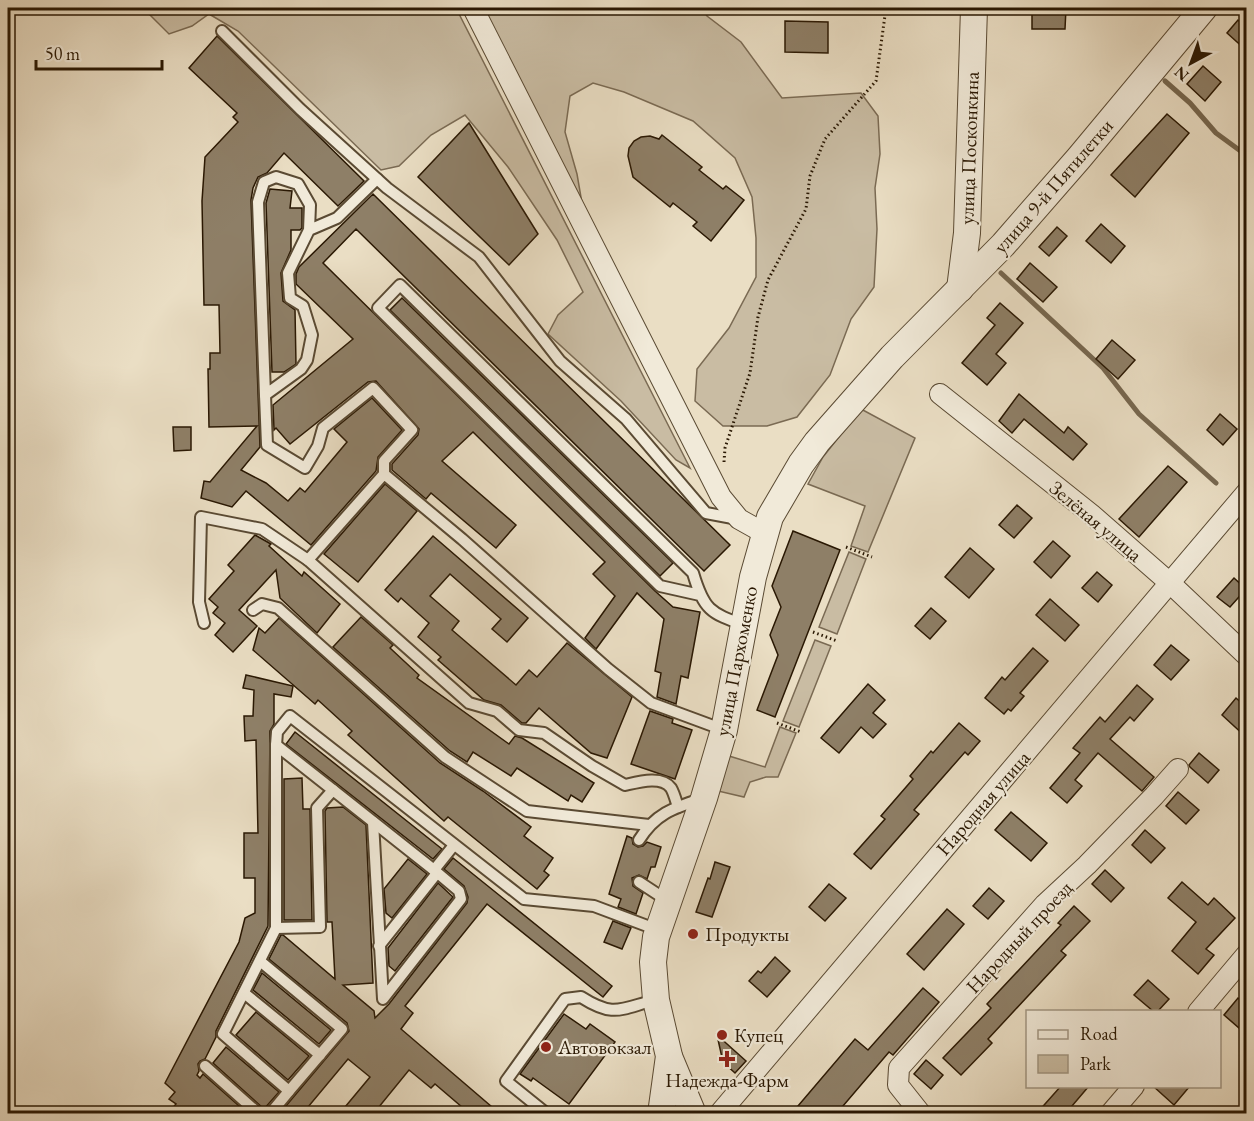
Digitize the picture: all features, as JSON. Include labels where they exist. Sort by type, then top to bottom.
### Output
[{"type":"street","points":[[473,8],[721,496],[739,519],[764,532]]},
{"type":"street","name":"улица Посконкина","points":[[960,289],[967,233],[974,8]]},
{"type":"street","name":"улица 9-й Пятилетки","points":[[892,357],[1003,245],[1204,8]]},
{"type":"street","name":"улица Пархоменко","points":[[669,1056],[656,1000],[653,962],[658,930],[704,798],[724,730],[764,532],[770,517],[801,464],[892,357]]},
{"type":"street","name":"Зелёная улица","points":[[940,394],[1090,514],[1171,584],[1246,655]]},
{"type":"street","name":"Народная улица","points":[[719,1113],[1246,493]]},
{"type":"street","name":"Народный проезд","points":[[915,1111],[898,1085],[899,1068],[1045,904],[1087,865],[1178,769]]},
{"type":"street","points":[[1199,1010],[1246,955]]},
{"type":"street","points":[[661,1113],[669,1056]]},
{"type":"street","points":[[669,1056],[693,1113]]},
{"type":"street","points":[[1110,1113],[1132,1088]]},
{"type":"lane","points":[[222,31],[300,109],[377,179],[478,256],[560,361],[626,419],[706,513],[739,519]]},
{"type":"lane","points":[[266,395],[301,369],[307,360],[312,335],[303,306],[290,298],[288,273],[309,230],[310,205],[298,184],[276,177],[264,182],[258,202],[267,445],[304,468],[318,446],[323,428],[373,388],[412,430],[384,461],[384,474],[308,560]]},
{"type":"lane","points":[[309,230],[338,218],[377,179]]},
{"type":"lane","points":[[700,595],[660,586],[378,308],[399,285],[693,573],[700,595],[715,615],[745,625]]},
{"type":"lane","points":[[384,474],[462,539],[608,669],[651,703],[724,730]]},
{"type":"lane","points":[[204,622],[199,602],[201,517],[262,529],[308,560],[469,703],[497,711],[519,730],[544,733],[592,766],[625,785],[639,781],[662,781],[671,788],[678,807]]},
{"type":"lane","points":[[253,610],[262,604],[278,608],[445,757],[527,811],[649,825]]},
{"type":"lane","points":[[289,1091],[223,1034],[276,928],[276,745],[277,732],[290,716],[524,899],[594,906],[658,930]]},
{"type":"lane","points":[[276,745],[374,822],[436,871],[459,891],[461,899],[382,999],[374,822]]},
{"type":"lane","points":[[276,928],[320,927],[318,808],[333,790]]},
{"type":"lane","points":[[639,840],[649,825],[662,813],[704,798]]},
{"type":"lane","points":[[379,946],[454,845]]},
{"type":"lane","points":[[639,882],[668,901]]},
{"type":"lane","points":[[260,961],[342,1029],[270,1113]]},
{"type":"lane","points":[[244,993],[320,1055]]},
{"type":"lane","points":[[547,1113],[506,1080],[565,999],[581,997],[598,1007],[611,1011],[656,1000]]},
{"type":"lane","points":[[205,1066],[260,1113]]},
{"type":"path","points":[[721,496],[725,448],[750,373],[758,317],[768,280],[806,209],[810,176],[825,139],[876,81],[886,8]]},
{"type":"path","points":[[846,547],[872,557]]},
{"type":"path","points":[[813,632],[837,641]]},
{"type":"path","points":[[777,723],[801,732]]},
{"type":"green space","points":[[143,8],[456,8],[690,468],[676,460],[621,401],[548,334],[558,315],[583,292],[557,240],[508,167],[465,115],[431,135],[399,166],[381,170],[238,31],[209,14],[192,26],[169,34]]},
{"type":"green space","points":[[483,8],[702,8],[707,16],[741,42],[782,98],[861,93],[878,116],[880,154],[875,188],[877,229],[874,287],[851,319],[830,375],[797,417],[767,426],[723,426],[695,401],[697,369],[729,328],[756,277],[756,238],[752,197],[735,158],[693,121],[624,92],[593,83],[570,96],[565,132],[577,174],[583,209]]},
{"type":"green space","points":[[861,409],[915,438],[868,552],[851,546],[865,506],[808,484],[823,457]]},
{"type":"green space","points":[[849,552],[866,559],[837,634],[819,627]]},
{"type":"green space","points":[[815,640],[831,646],[799,727],[783,721]]},
{"type":"green space","points":[[780,727],[796,733],[778,777],[766,777],[750,782],[744,797],[718,791],[729,756],[765,767]]},
{"type":"building","points":[[1032,8],[1066,8],[1065,29],[1032,29]]},
{"type":"building","points":[[1238,20],[1246,27],[1246,50],[1227,33]]},
{"type":"building","points":[[785,21],[828,22],[828,53],[785,52]]},
{"type":"building","points":[[217,36],[364,181],[338,206],[284,153],[267,173],[258,177],[251,200],[260,447],[241,470],[266,483],[288,501],[300,488],[305,492],[347,442],[334,429],[372,398],[402,430],[378,457],[376,471],[311,545],[246,491],[232,507],[201,498],[204,481],[210,482],[257,426],[209,427],[210,353],[220,353],[219,305],[204,305],[202,201],[205,157],[238,122],[233,117],[237,113],[189,68]]},
{"type":"building","points":[[1203,66],[1221,82],[1205,101],[1187,84]]},
{"type":"building","points":[[1167,114],[1189,133],[1135,197],[1111,175]]},
{"type":"building","points":[[469,123],[538,234],[509,265],[418,177]]},
{"type":"building","points":[[662,135],[702,167],[699,170],[723,189],[726,186],[744,200],[711,241],[693,226],[697,222],[673,203],[670,207],[633,177],[628,156],[629,148],[641,137],[650,136],[659,139]]},
{"type":"building","points":[[270,189],[292,191],[290,208],[302,208],[302,228],[291,230],[291,250],[281,273],[283,301],[295,310],[296,364],[284,372],[272,372],[266,203]]},
{"type":"building","points":[[373,194],[730,545],[704,571],[356,229],[323,263],[655,591],[673,607],[700,612],[688,678],[681,676],[676,704],[657,697],[661,673],[655,671],[664,619],[637,593],[596,649],[585,638],[615,596],[593,574],[605,562],[473,432],[442,461],[516,525],[496,548],[431,493],[426,499],[392,470],[392,464],[418,435],[419,429],[376,381],[368,382],[290,444],[276,428],[274,430],[273,405],[353,339],[296,284],[296,274],[299,267]]},
{"type":"building","points":[[1101,224],[1125,246],[1111,263],[1086,241]]},
{"type":"building","points":[[1057,227],[1067,236],[1049,256],[1039,247]]},
{"type":"building","points":[[1030,263],[1057,287],[1043,302],[1017,279]]},
{"type":"building","points":[[402,298],[673,563],[660,576],[390,310]]},
{"type":"building","points":[[1000,303],[1023,323],[996,354],[1006,363],[987,385],[962,363],[995,325],[987,318]]},
{"type":"building","points":[[1112,340],[1135,360],[1118,379],[1096,359]]},
{"type":"building","points":[[1019,394],[1064,433],[1068,427],[1087,444],[1073,460],[1024,419],[1012,433],[999,421]]},
{"type":"building","points":[[1220,414],[1237,429],[1223,445],[1207,430]]},
{"type":"building","points":[[173,427],[191,427],[191,450],[174,451]]},
{"type":"building","points":[[1168,466],[1187,482],[1139,537],[1119,519]]},
{"type":"building","points":[[385,484],[417,511],[358,582],[324,554]]},
{"type":"building","points":[[1017,505],[1032,518],[1014,538],[999,525]]},
{"type":"building","points":[[793,531],[840,550],[775,717],[757,710],[778,655],[770,635],[781,607],[772,586]]},
{"type":"building","points":[[255,535],[271,544],[269,546],[302,576],[304,572],[340,604],[317,633],[280,598],[276,570],[239,610],[257,626],[233,652],[215,635],[225,623],[213,613],[218,607],[209,599],[234,571],[228,565]]},
{"type":"building","points":[[433,536],[528,618],[507,642],[492,629],[501,619],[450,574],[430,596],[459,621],[452,630],[516,685],[529,670],[537,677],[567,643],[632,697],[607,758],[591,753],[539,708],[526,723],[522,723],[501,705],[484,700],[438,660],[441,657],[418,637],[429,623],[401,598],[398,602],[385,590]]},
{"type":"building","points":[[1053,541],[1070,556],[1051,578],[1034,562]]},
{"type":"building","points":[[970,548],[994,569],[969,598],[945,577]]},
{"type":"building","points":[[1097,572],[1112,585],[1098,602],[1082,588]]},
{"type":"building","points":[[1234,578],[1246,589],[1230,607],[1217,597]]},
{"type":"building","points":[[1050,599],[1079,625],[1065,641],[1036,615]]},
{"type":"building","points":[[931,608],[946,621],[930,639],[915,626]]},
{"type":"building","points":[[361,617],[393,645],[390,648],[419,675],[417,678],[509,744],[515,736],[522,738],[594,783],[582,802],[571,795],[568,801],[517,768],[511,776],[473,752],[467,762],[450,751],[333,647]]},
{"type":"building","points":[[279,618],[440,763],[483,791],[531,827],[524,836],[553,858],[544,871],[549,875],[537,889],[448,817],[444,821],[348,735],[352,731],[318,700],[315,704],[253,650],[259,628],[265,633]]},
{"type":"building","points":[[1171,645],[1189,660],[1171,680],[1154,665]]},
{"type":"building","points":[[1033,648],[1048,661],[1020,693],[1024,696],[1011,711],[1008,709],[1004,714],[985,698],[1002,677],[1005,680]]},
{"type":"building","points":[[246,675],[293,686],[291,697],[274,694],[274,724],[270,731],[268,926],[216,1031],[216,1037],[205,1059],[198,1064],[197,1075],[200,1078],[203,1074],[247,1113],[168,1113],[176,1104],[169,1099],[175,1092],[165,1083],[239,942],[245,918],[255,913],[255,878],[244,878],[244,833],[258,833],[256,740],[245,741],[244,716],[253,716],[254,690],[243,688]]},
{"type":"building","points":[[868,684],[885,700],[873,713],[886,724],[873,738],[861,727],[839,753],[821,738]]},
{"type":"building","points":[[1137,685],[1153,699],[1134,721],[1130,717],[1110,739],[1154,777],[1142,791],[1098,753],[1075,780],[1082,786],[1067,803],[1050,788],[1080,753],[1073,748],[1100,717],[1105,722]]},
{"type":"building","points":[[1236,698],[1246,707],[1246,737],[1222,715]]},
{"type":"building","points":[[650,711],[673,719],[672,723],[692,730],[675,779],[631,764]]},
{"type":"building","points":[[959,723],[980,741],[968,755],[965,752],[914,810],[919,814],[871,869],[854,854],[885,819],[881,816],[913,779],[910,776]]},
{"type":"building","points":[[295,732],[442,849],[433,859],[286,744]]},
{"type":"building","points":[[1199,753],[1219,770],[1208,783],[1189,765]]},
{"type":"building","points":[[302,778],[303,809],[310,809],[312,920],[284,920],[284,779]]},
{"type":"building","points":[[1178,792],[1199,810],[1186,824],[1166,806]]},
{"type":"building","points":[[343,807],[366,825],[373,983],[343,985],[374,1011],[375,1018],[389,1004],[467,903],[468,897],[464,886],[444,869],[453,858],[612,986],[603,997],[487,904],[405,1006],[413,1013],[401,1029],[499,1113],[469,1113],[435,1084],[431,1088],[409,1070],[374,1113],[340,1113],[370,1077],[348,1059],[303,1113],[280,1113],[349,1031],[347,1023],[269,959],[283,935],[335,979],[332,922],[327,922],[325,811],[327,808]]},
{"type":"building","points":[[1011,812],[1047,843],[1031,861],[995,830]]},
{"type":"building","points":[[1145,830],[1165,848],[1151,863],[1132,845]]},
{"type":"building","points":[[627,836],[632,838],[633,844],[638,847],[647,842],[661,847],[655,867],[651,867],[647,879],[639,875],[632,878],[633,886],[643,893],[636,914],[618,907],[621,899],[609,894]]},
{"type":"building","points":[[408,859],[427,874],[392,918],[386,913],[384,889]]},
{"type":"building","points":[[715,862],[730,867],[712,917],[696,912]]},
{"type":"building","points":[[1105,870],[1124,888],[1111,902],[1092,884]]},
{"type":"building","points":[[1182,882],[1208,905],[1214,898],[1235,918],[1206,949],[1214,955],[1198,974],[1172,951],[1196,922],[1168,898]]},
{"type":"building","points":[[438,883],[453,897],[395,971],[389,966],[388,948]]},
{"type":"building","points":[[829,884],[846,898],[825,921],[809,907]]},
{"type":"building","points":[[989,888],[1004,901],[988,919],[973,906]]},
{"type":"building","points":[[1074,906],[1090,921],[1061,951],[1066,955],[988,1039],[992,1043],[961,1075],[943,1058],[991,1008],[987,1004],[1061,925],[1058,923]]},
{"type":"building","points":[[947,909],[964,924],[924,970],[907,954]]},
{"type":"building","points":[[613,921],[631,928],[622,949],[604,942]]},
{"type":"building","points":[[775,957],[790,971],[767,997],[749,981],[758,971],[761,973]]},
{"type":"building","points":[[262,973],[331,1030],[319,1044],[253,990]]},
{"type":"building","points":[[1148,980],[1169,999],[1159,1010],[1152,1010],[1134,995]]},
{"type":"building","points":[[923,988],[939,1002],[893,1055],[889,1052],[837,1113],[792,1113],[855,1039],[868,1050]]},
{"type":"building","points":[[1238,998],[1246,1005],[1246,1034],[1224,1015]]},
{"type":"building","points":[[256,1012],[309,1056],[288,1080],[236,1035]]},
{"type":"building","points":[[564,1014],[586,1029],[590,1024],[615,1042],[569,1104],[533,1078],[531,1081],[520,1074]]},
{"type":"building","points":[[717,1035],[746,1061],[735,1073],[723,1062]]},
{"type":"building","points":[[226,1047],[279,1092],[264,1109],[213,1063]]},
{"type":"building","points":[[926,1060],[943,1075],[931,1089],[914,1074]]},
{"type":"building","points":[[1059,1088],[1087,1088],[1066,1113],[1037,1113]]},
{"type":"building","points":[[1155,1088],[1188,1088],[1174,1105]]},
{"type":"waterway","points":[[1165,81],[1190,103],[1216,133],[1246,155]]},
{"type":"waterway","points":[[1001,273],[1103,368],[1139,414],[1216,483]]},
{"type":"place","name":"Продукты","points":[[693,934]]},
{"type":"place","name":"Купец","points":[[722,1035]]},
{"type":"place","name":"Автовокзал","points":[[546,1047]]},
{"type":"place","name":"Надежда-Фарм","points":[[727,1059]]}]
